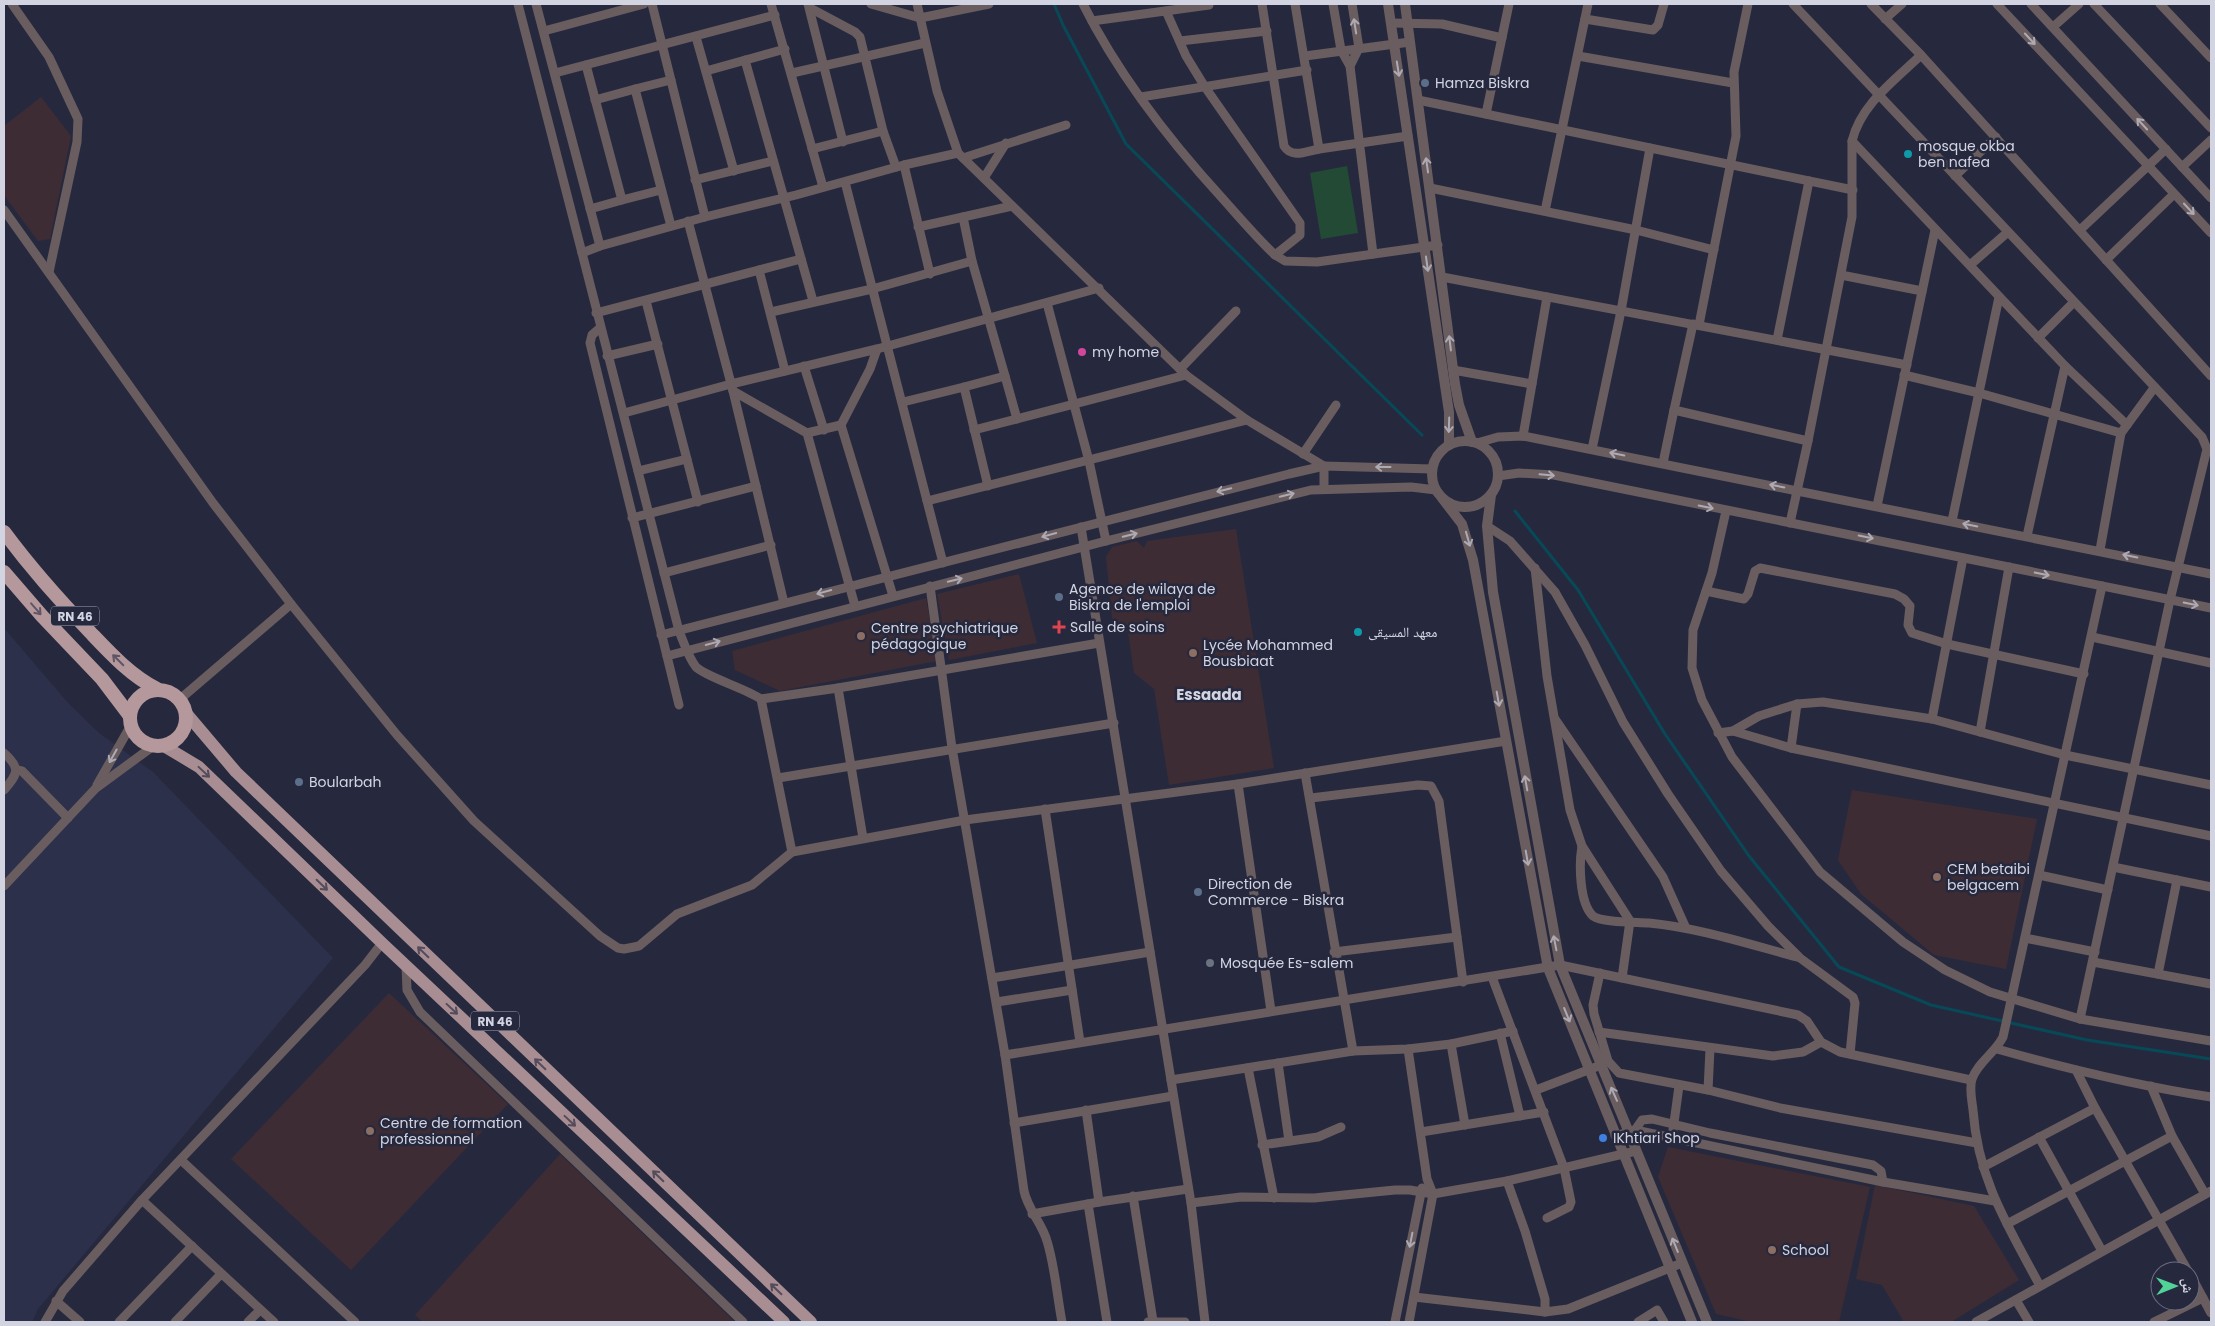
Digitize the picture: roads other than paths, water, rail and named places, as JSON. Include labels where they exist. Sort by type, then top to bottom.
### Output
[{"type":"highway","name":"RN 46","points":[[4,532],[45,583],[128,671],[157,689]]},
{"type":"highway","name":"RN 46","points":[[4,572],[102,679],[131,721]]},
{"type":"highway","points":[[157,689],[170,692],[179,700],[186,713],[186,723],[183,732],[177,740],[158,747],[141,741],[131,721],[137,700],[144,694],[157,689]]},
{"type":"main road","name":"RN 46","points":[[186,713],[236,772],[811,1322]]},
{"type":"main road","name":"RN 46","points":[[158,747],[199,767],[406,966],[784,1322]]},
{"type":"street","points":[[12,4],[49,57],[78,119],[72,167],[49,272]]},
{"type":"street","points":[[518,4],[679,631],[686,650],[700,670],[749,691],[760,699],[792,852]]},
{"type":"street","points":[[536,4],[600,246]]},
{"type":"street","points":[[544,32],[644,4]]},
{"type":"street","points":[[652,4],[705,217]]},
{"type":"street","points":[[771,4],[823,187]]},
{"type":"street","points":[[871,4],[920,18],[989,4]]},
{"type":"street","points":[[917,4],[937,91],[961,155],[1183,372],[1247,420],[1324,466]]},
{"type":"street","points":[[1083,4],[1109,52],[1141,98],[1201,175],[1275,255],[1285,261],[1306,263],[1438,245]]},
{"type":"street","points":[[1092,21],[1212,4]]},
{"type":"street","points":[[1262,4],[1275,75],[1285,148],[1294,153],[1408,136]]},
{"type":"street","points":[[1295,4],[1320,149]]},
{"type":"street","points":[[1333,4],[1341,50],[1350,66],[1373,254]]},
{"type":"street","points":[[1350,66],[1359,48],[1352,4]]},
{"type":"street","points":[[1388,4],[1449,412],[1449,445]]},
{"type":"street","points":[[1405,4],[1453,370],[1460,405],[1475,442],[1493,456],[1498,476],[1491,495],[1487,526],[1493,592],[1560,965],[1601,1065],[1632,1131],[1636,1150],[1706,1322]]},
{"type":"street","points":[[1486,114],[1509,4]]},
{"type":"street","points":[[1545,211],[1588,4]]},
{"type":"street","points":[[1585,19],[1653,30],[1658,25],[1664,4]]},
{"type":"street","points":[[1663,464],[1674,410],[1714,250],[1730,165],[1737,124],[1733,83],[1735,62],[1748,4]]},
{"type":"street","points":[[1794,4],[2202,438],[2210,449],[2178,566],[2158,652],[2080,1019]]},
{"type":"street","points":[[1871,4],[1921,55],[1996,137],[2211,376]]},
{"type":"street","points":[[1885,20],[1902,4]]},
{"type":"street","points":[[1997,4],[2211,233]]},
{"type":"street","points":[[2031,4],[2211,198]]},
{"type":"street","points":[[2053,28],[2079,4]]},
{"type":"street","points":[[2094,4],[2211,128]]},
{"type":"street","points":[[2160,4],[2211,58]]},
{"type":"street","points":[[809,6],[859,35],[883,130],[900,166],[930,274]]},
{"type":"street","points":[[809,6],[843,142]]},
{"type":"street","points":[[1166,11],[1205,87],[1300,222],[1300,235],[1275,255]]},
{"type":"street","points":[[555,73],[775,15]]},
{"type":"street","points":[[1390,23],[1442,24],[1502,38]]},
{"type":"street","points":[[1180,40],[1267,31]]},
{"type":"street","points":[[696,37],[734,171]]},
{"type":"street","points":[[1305,56],[1410,42]]},
{"type":"street","points":[[792,73],[925,43]]},
{"type":"street","points":[[706,71],[785,49]]},
{"type":"street","points":[[1790,523],[1852,217],[1852,141],[1858,119],[1921,55]]},
{"type":"street","points":[[1578,56],[1733,83]]},
{"type":"street","points":[[745,60],[812,301]]},
{"type":"street","points":[[586,65],[622,200]]},
{"type":"street","points":[[1141,98],[1307,70]]},
{"type":"street","points":[[595,100],[671,80]]},
{"type":"street","points":[[635,89],[671,226]]},
{"type":"street","points":[[1418,100],[1853,190]]},
{"type":"street","points":[[582,253],[688,221],[845,182],[900,166],[961,155],[1066,125]]},
{"type":"street","points":[[812,150],[883,130]]},
{"type":"street","points":[[1955,176],[1996,137]]},
{"type":"street","points":[[2182,167],[2211,140]]},
{"type":"street","points":[[1852,141],[2065,366],[2127,424]]},
{"type":"street","points":[[984,178],[1006,143]]},
{"type":"street","points":[[1592,449],[1621,311],[1650,148]]},
{"type":"street","points":[[2080,230],[2166,149]]},
{"type":"street","points":[[695,180],[773,161]]},
{"type":"street","points":[[1777,340],[1809,181]]},
{"type":"street","points":[[845,182],[943,563]]},
{"type":"street","points":[[1430,188],[1636,230],[1714,250]]},
{"type":"street","points":[[590,208],[661,190]]},
{"type":"street","points":[[2106,260],[2174,194]]},
{"type":"street","points":[[918,227],[1012,206]]},
{"type":"street","points":[[4,210],[138,400],[291,604],[397,735],[474,821],[571,911],[614,946],[624,949],[639,946],[677,914],[752,885],[792,852],[965,820],[1125,797],[1238,784],[1506,741]]},
{"type":"street","points":[[962,217],[972,261],[1016,419]]},
{"type":"street","points":[[688,221],[732,388],[784,603]]},
{"type":"street","points":[[1877,506],[1935,230]]},
{"type":"street","points":[[1970,265],[2008,232]]},
{"type":"street","points":[[596,313],[801,260]]},
{"type":"street","points":[[771,312],[812,301],[872,289],[972,261]]},
{"type":"street","points":[[759,270],[785,372]]},
{"type":"street","points":[[1841,274],[1922,291]]},
{"type":"street","points":[[1442,277],[1907,364]]},
{"type":"street","points":[[624,413],[672,400],[732,388],[804,366],[877,349],[1099,288]]},
{"type":"street","points":[[1523,436],[1547,297]]},
{"type":"street","points":[[1952,522],[2000,297]]},
{"type":"street","points":[[646,301],[698,502]]},
{"type":"street","points":[[2038,338],[2074,302]]},
{"type":"street","points":[[1047,303],[1089,461],[1106,541]]},
{"type":"street","points":[[974,430],[1073,405],[1183,372],[1236,311]]},
{"type":"street","points":[[600,328],[592,335],[590,343],[679,705]]},
{"type":"street","points":[[607,356],[658,344]]},
{"type":"street","points":[[877,349],[870,369],[842,425],[893,596]]},
{"type":"street","points":[[804,366],[824,430]]},
{"type":"street","points":[[2027,536],[2065,366]]},
{"type":"street","points":[[1453,370],[1532,384]]},
{"type":"street","points":[[1904,375],[2054,413],[2121,433]]},
{"type":"street","points":[[902,402],[964,388],[1005,376]]},
{"type":"street","points":[[732,388],[807,433],[842,425]]},
{"type":"street","points":[[964,388],[988,486]]},
{"type":"street","points":[[2100,550],[2121,433],[2154,388]]},
{"type":"street","points":[[1304,454],[1336,405]]},
{"type":"street","points":[[1674,410],[1808,441]]},
{"type":"street","points":[[927,501],[1247,420]]},
{"type":"street","points":[[807,433],[855,606]]},
{"type":"street","points":[[1692,1322],[1622,1154],[1548,968],[1473,560],[1462,524],[1439,494],[1432,470],[1435,459],[1449,445],[1458,441],[1475,442],[1498,437],[1523,436],[2100,550],[2211,574]]},
{"type":"street","points":[[638,471],[687,459]]},
{"type":"street","points":[[661,635],[1324,466],[1432,470]]},
{"type":"street","points":[[1324,466],[1324,489]]},
{"type":"street","points":[[1498,476],[1519,473],[1554,475],[2211,608]]},
{"type":"street","points":[[632,518],[756,486]]},
{"type":"street","points":[[667,656],[1085,546],[1311,490],[1411,487],[1439,494],[1462,507],[1473,506],[1483,502],[1491,495]]},
{"type":"street","points":[[1726,511],[1706,591],[1693,630],[1692,668],[1702,700],[1732,757],[1820,872],[1903,942],[1945,970],[2012,1000],[2080,1019],[2211,1041]]},
{"type":"street","points":[[1487,526],[1510,540],[1555,592],[1569,615],[1623,722],[1674,802],[1722,871],[1768,926],[1800,958],[1853,997],[1855,1003],[1850,1054]]},
{"type":"street","points":[[1081,527],[1191,1203],[1205,1322]]},
{"type":"street","points":[[664,573],[771,545]]},
{"type":"street","points":[[1932,719],[1963,558]]},
{"type":"street","points":[[1980,732],[2008,567]]},
{"type":"street","points":[[1535,568],[1553,717],[1570,810],[1582,846],[1630,921],[1622,978]]},
{"type":"street","points":[[1706,591],[1744,598],[1748,594],[1755,571],[1760,568],[1895,594],[1904,599],[1910,606],[1908,625],[1910,631],[1947,644],[2084,674]]},
{"type":"street","points":[[930,586],[952,748],[997,1002],[1024,1191],[1032,1214],[1042,1229],[1047,1242],[1062,1322]]},
{"type":"street","points":[[2040,1286],[1995,1201],[1983,1167],[1977,1143],[1971,1080],[1982,1063],[1998,1049],[2003,1037],[2102,586]]},
{"type":"street","points":[[179,700],[291,604]]},
{"type":"street","points":[[2092,637],[2211,663]]},
{"type":"street","points":[[760,699],[838,688],[1099,643]]},
{"type":"street","points":[[838,688],[862,838]]},
{"type":"street","points":[[1718,733],[1733,731],[1759,716],[1797,704],[1823,702],[1932,719],[2065,755],[2211,785]]},
{"type":"street","points":[[1791,748],[1797,704]]},
{"type":"street","points":[[1553,717],[1664,877],[1685,926]]},
{"type":"street","points":[[96,788],[131,721]]},
{"type":"street","points":[[778,778],[850,764],[1114,723]]},
{"type":"street","points":[[1733,731],[1791,748],[2211,836]]},
{"type":"street","points":[[4,886],[96,788],[158,747]]},
{"type":"street","points":[[4,753],[12,760],[17,770],[15,777],[4,790]]},
{"type":"street","points":[[17,770],[22,771],[68,818]]},
{"type":"street","points":[[1305,773],[1311,798],[1342,999],[1353,1051]]},
{"type":"street","points":[[1238,784],[1271,1011]]},
{"type":"street","points":[[1311,798],[1418,785],[1431,786],[1439,801],[1463,982]]},
{"type":"street","points":[[1046,809],[1080,1042]]},
{"type":"street","points":[[1582,846],[1580,871],[1588,909],[1599,919],[1685,926],[1800,958]]},
{"type":"street","points":[[2113,867],[2211,886]]},
{"type":"street","points":[[2039,875],[2108,890]]},
{"type":"street","points":[[2158,974],[2177,880]]},
{"type":"street","points":[[1334,952],[1457,937]]},
{"type":"street","points":[[2025,938],[2158,974],[2211,984]]},
{"type":"street","points":[[45,1322],[56,1301],[142,1200],[365,965],[382,943]]},
{"type":"street","points":[[992,978],[1150,952]]},
{"type":"street","points":[[1005,1055],[1342,999],[1492,978],[1560,965],[1798,1015],[1807,1021],[1821,1042],[1840,1052],[1971,1080]]},
{"type":"street","points":[[406,966],[407,990],[420,1012],[743,1322]]},
{"type":"street","points":[[1600,973],[1593,1005],[1608,1061],[1619,1073],[1679,1086],[1708,1090],[1780,1108],[1977,1143]]},
{"type":"street","points":[[1492,978],[1544,1112],[1564,1168],[1572,1202],[1569,1207],[1547,1218]]},
{"type":"street","points":[[997,1002],[1072,990]]},
{"type":"street","points":[[1171,1080],[1353,1051],[1408,1049],[1451,1044],[1512,1030]]},
{"type":"street","points":[[1599,1032],[1710,1049],[1782,1056],[1803,1052],[1821,1042]]},
{"type":"street","points":[[1500,1033],[1520,1116]]},
{"type":"street","points":[[1451,1044],[1465,1125]]},
{"type":"street","points":[[1408,1049],[1427,1179],[1433,1194],[1409,1322]]},
{"type":"street","points":[[1708,1090],[1710,1049]]},
{"type":"street","points":[[1998,1049],[2076,1070],[2211,1097]]},
{"type":"street","points":[[1278,1063],[1289,1141]]},
{"type":"street","points":[[1536,1090],[1601,1065]]},
{"type":"street","points":[[1248,1068],[1274,1198]]},
{"type":"street","points":[[2076,1070],[2095,1108],[2182,1261]]},
{"type":"street","points":[[1672,1138],[1679,1086]]},
{"type":"street","points":[[1976,1322],[2208,1192],[2172,1136],[2151,1086]]},
{"type":"street","points":[[1014,1123],[1173,1096]]},
{"type":"street","points":[[1983,1167],[2095,1108]]},
{"type":"street","points":[[1086,1110],[1099,1202]]},
{"type":"street","points":[[1421,1132],[1544,1112]]},
{"type":"street","points":[[1632,1131],[1638,1122],[1646,1118],[1873,1166],[1881,1171],[1883,1182]]},
{"type":"street","points":[[1262,1145],[1318,1137],[1341,1127]]},
{"type":"street","points":[[1615,1136],[1632,1131],[1883,1182],[1995,1201]]},
{"type":"street","points":[[2007,1224],[2172,1136]]},
{"type":"street","points":[[2039,1137],[2102,1251]]},
{"type":"street","points":[[1191,1203],[1241,1196],[1314,1198],[1395,1190],[1433,1194],[1507,1181],[1636,1150]]},
{"type":"street","points":[[181,1160],[355,1322]]},
{"type":"street","points":[[1395,1322],[1420,1192],[1427,1179]]},
{"type":"street","points":[[1507,1181],[1526,1230],[1545,1299],[1545,1312]]},
{"type":"street","points":[[1032,1214],[1133,1196],[1188,1189]]},
{"type":"street","points":[[1133,1196],[1150,1322],[1185,1322]]},
{"type":"street","points":[[142,1200],[274,1322]]},
{"type":"street","points":[[1088,1204],[1107,1322]]},
{"type":"street","points":[[1646,1208],[1658,1205]]},
{"type":"street","points":[[119,1322],[192,1246]]},
{"type":"street","points":[[1414,1297],[1508,1306],[1545,1312],[1568,1309],[1682,1263]]},
{"type":"street","points":[[175,1322],[221,1274]]},
{"type":"street","points":[[2200,1291],[2211,1313]]},
{"type":"street","points":[[2154,1322],[2204,1298]]},
{"type":"street","points":[[2016,1300],[2029,1322]]},
{"type":"street","points":[[56,1301],[80,1322]]},
{"type":"street","points":[[248,1322],[260,1310]]},
{"type":"street","points":[[1638,1322],[1657,1310],[1664,1322]]},
{"type":"waterway","points":[[1054,4],[1063,25],[1126,144],[1422,435]]},
{"type":"waterway","points":[[1515,511],[1578,590],[1665,734],[1749,856],[1839,967],[1931,1005],[2087,1040],[2211,1059]]},
{"type":"place","name":"Hamza Biskra","points":[[1425,83]]},
{"type":"place","name":"mosque okba ben nafea","points":[[1908,154]]},
{"type":"place","name":"my home","points":[[1082,352]]},
{"type":"place","name":"Agence de wilaya de Biskra de l'emploi","points":[[1059,597]]},
{"type":"place","name":"Salle de soins","points":[[1059,627]]},
{"type":"place","name":"معهد المسيقى","points":[[1358,632]]},
{"type":"place","name":"Centre psychiatrique pédagogique","points":[[861,636]]},
{"type":"place","name":"Lycée Mohammed Bousbiaat","points":[[1193,653]]},
{"type":"place","name":"Boularbah","points":[[299,782]]},
{"type":"place","name":"CEM betaibi belgacem","points":[[1937,877]]},
{"type":"place","name":"Direction de Commerce - Biskra","points":[[1198,892]]},
{"type":"place","name":"Mosquée Es-salem","points":[[1210,963]]},
{"type":"place","name":"Centre de formation professionnel","points":[[370,1131]]},
{"type":"place","name":"IKhtiari Shop","points":[[1603,1138]]},
{"type":"place","name":"School","points":[[1772,1250]]},
{"type":"district","name":"Essaada","points":[[1209,694]]}]
